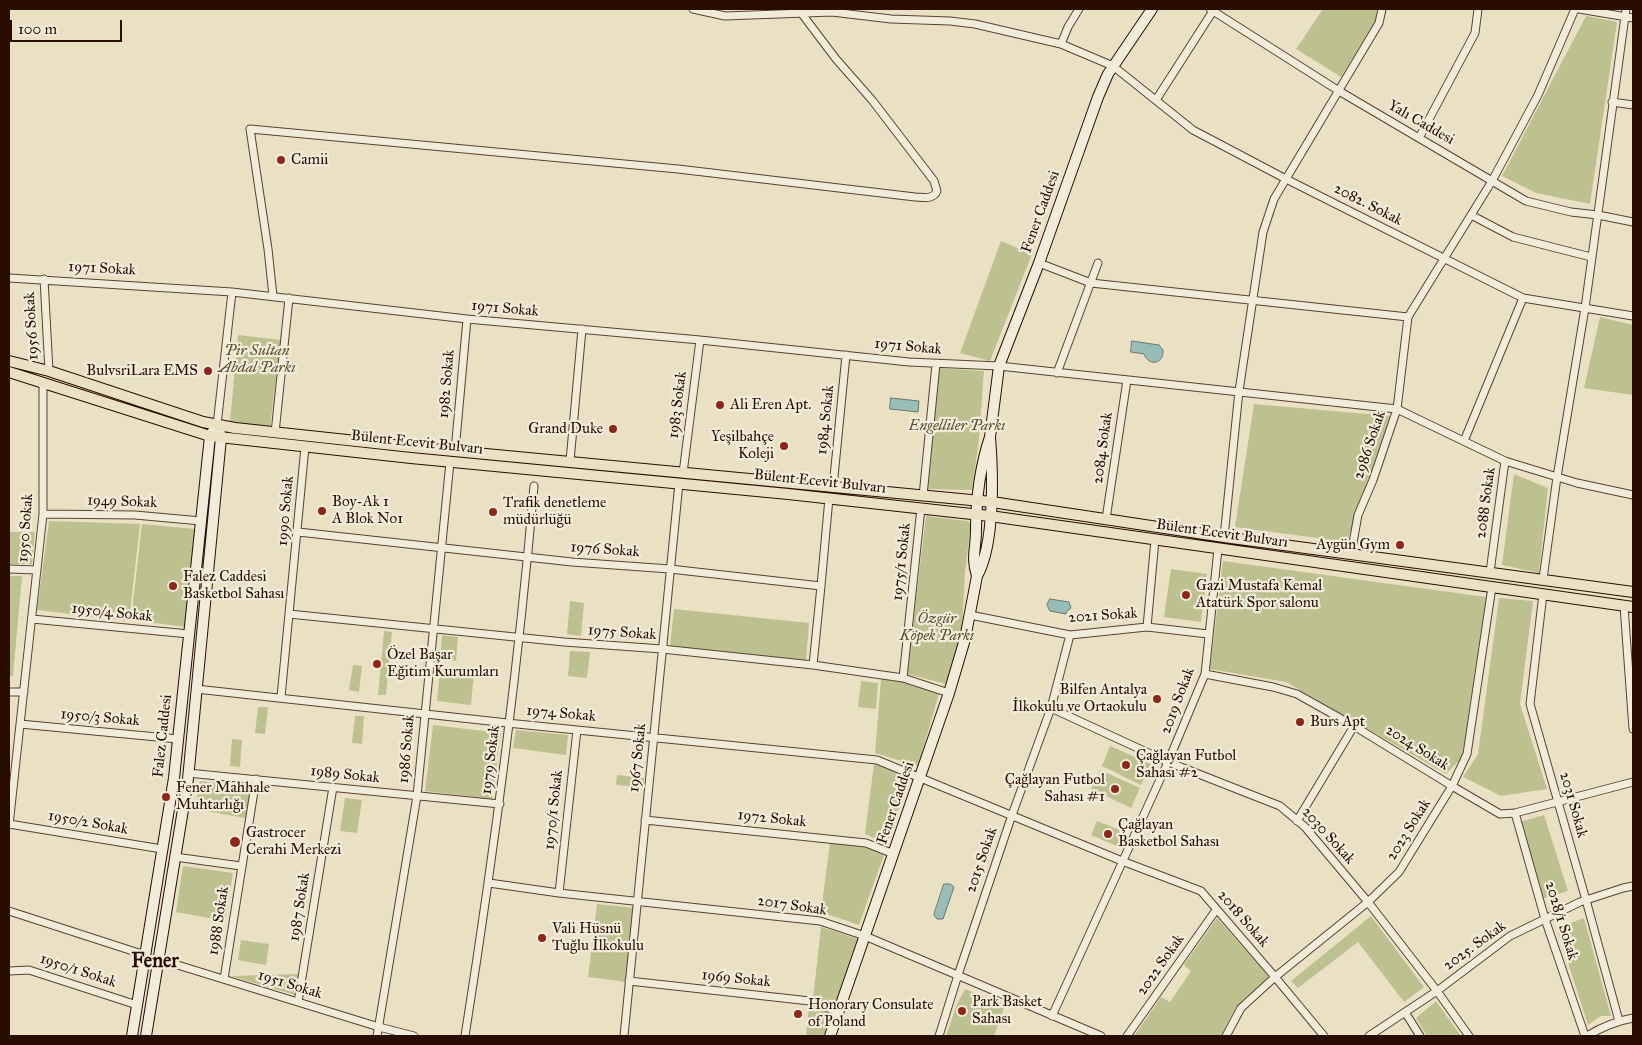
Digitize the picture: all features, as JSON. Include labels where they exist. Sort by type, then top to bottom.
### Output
[{"type":"main road","name":"Bülent Ecevit Bulvarı","points":[[9,361],[217,425],[275,433],[570,461],[829,498],[990,516],[1628,607]]},
{"type":"main road","name":"Bülent Ecevit Bulvarı","points":[[9,372],[221,438],[450,462],[833,487],[992,502],[1224,537],[1352,551],[1633,592]]},
{"type":"street","name":"2082. Sokak","points":[[693,9],[725,16],[832,12],[891,19],[950,21],[975,24],[1062,44],[1113,66],[1193,130],[1523,298],[1633,316]]},
{"type":"street","points":[[1062,44],[1068,27],[1079,9]]},
{"type":"street","name":"Fener Caddesi","points":[[977,576],[973,562],[976,531],[975,514],[982,460],[990,437],[999,366],[1098,97],[1113,66],[1152,9]]},
{"type":"street","points":[[1224,537],[1240,391],[1263,232],[1274,199],[1379,23],[1382,9]]},
{"type":"street","points":[[1419,138],[1476,33],[1478,9]]},
{"type":"street","points":[[1397,409],[1408,317],[1492,181],[1538,95],[1577,9],[1625,12],[1633,18]]},
{"type":"street","points":[[1156,100],[1212,10]]},
{"type":"street","name":"Yalı Caddesi","points":[[1212,10],[1339,91],[1526,201],[1571,212],[1633,222]]},
{"type":"street","points":[[1543,579],[1557,477],[1585,308],[1625,12]]},
{"type":"street","points":[[273,296],[250,129],[678,169],[915,197],[930,198],[935,196],[937,191],[934,181],[872,100],[836,59],[802,14]]},
{"type":"street","points":[[1612,102],[1633,105]]},
{"type":"street","points":[[1471,215],[1513,237],[1591,257]]},
{"type":"street","points":[[1038,263],[1091,283],[1408,317]]},
{"type":"street","points":[[1057,373],[1098,263]]},
{"type":"street","name":"1971 Sokak","points":[[9,278],[232,292],[467,319],[936,364],[999,366],[1397,409]]},
{"type":"street","name":"1956 Sokak","points":[[44,279],[49,372]]},
{"type":"street","points":[[221,438],[217,425],[232,292]]},
{"type":"street","points":[[275,433],[289,298]]},
{"type":"street","points":[[1464,441],[1523,298]]},
{"type":"street","name":"1982 Sokak","points":[[455,451],[467,319]]},
{"type":"street","points":[[570,461],[582,329]]},
{"type":"street","name":"1983 Sokak","points":[[681,478],[700,340]]},
{"type":"street","name":"1984 Sokak","points":[[833,487],[846,355]]},
{"type":"street","points":[[923,496],[936,364]]},
{"type":"street","name":"2084 Sokak","points":[[1106,520],[1127,380]]},
{"type":"street","name":"1950 Sokak","points":[[9,824],[10,794],[24,692],[43,514],[43,382]]},
{"type":"street","name":"2986 Sokak","points":[[1352,551],[1358,515],[1373,480],[1397,409],[1505,461]]},
{"type":"street","points":[[210,436],[217,425]]},
{"type":"street","name":"Falez Caddesi","points":[[132,1036],[174,778],[210,436]]},
{"type":"street","name":"Fener Caddesi","points":[[830,1036],[949,693],[970,615],[977,576],[981,569],[990,529],[992,459],[990,437]]},
{"type":"street","name":"Falez Caddesi","points":[[146,1036],[188,773],[221,438]]},
{"type":"street","name":"1990 Sokak","points":[[281,697],[305,447]]},
{"type":"street","name":"2088 Sokak","points":[[1490,572],[1505,461],[1577,483],[1633,494]]},
{"type":"street","name":"1986 Sokak","points":[[377,1036],[417,796],[432,628],[450,462]]},
{"type":"street","name":"1967 Sokak","points":[[624,1036],[670,569],[681,478]]},
{"type":"street","name":"1979 Sokak","points":[[465,1036],[500,804],[528,557],[534,486]]},
{"type":"street","points":[[813,665],[829,498]]},
{"type":"street","name":"1975/1 Sokak","points":[[903,678],[921,508]]},
{"type":"street","name":"1949 Sokak","points":[[43,514],[135,515],[201,521]]},
{"type":"street","name":"1976 Sokak","points":[[298,532],[572,562],[670,569],[821,586]]},
{"type":"street","points":[[1147,627],[1155,540]]},
{"type":"street","name":"2019 Sokak","points":[[1052,1016],[1168,762],[1205,674],[1218,549]]},
{"type":"street","points":[[9,569],[37,570]]},
{"type":"street","name":"2024 Sokak","points":[[1205,674],[1273,687],[1297,694],[1354,726],[1452,786],[1467,754],[1492,587]]},
{"type":"street","name":"2031 Sokak","points":[[1543,594],[1530,704],[1619,1021]]},
{"type":"street","points":[[1628,607],[1633,729]]},
{"type":"street","name":"1975 Sokak","points":[[289,614],[813,665],[903,678],[949,693]]},
{"type":"street","name":"2021 Sokak","points":[[970,615],[1070,635],[1147,627],[1208,634]]},
{"type":"street","name":"1950/4 Sokak","points":[[32,619],[189,634]]},
{"type":"street","name":"2015 Sokak","points":[[939,1036],[1012,814],[1051,708],[1070,635]]},
{"type":"street","points":[[184,687],[196,689]]},
{"type":"street","name":"1974 Sokak","points":[[196,689],[877,760],[920,778]]},
{"type":"street","points":[[9,692],[24,692]]},
{"type":"street","name":"2030 Sokak","points":[[1051,708],[1168,762],[1280,806],[1305,827],[1368,902],[1437,991],[1469,1036]]},
{"type":"street","name":"1950/3 Sokak","points":[[20,724],[178,739]]},
{"type":"street","points":[[1297,821],[1354,726]]},
{"type":"street","name":"1970/1 Sokak","points":[[558,893],[577,730]]},
{"type":"street","name":"1989 Sokak","points":[[188,773],[500,804]]},
{"type":"street","name":"2018 Sokak","points":[[920,778],[1012,814],[1122,861],[1201,891],[1324,1036]]},
{"type":"street","name":"1988 Sokak","points":[[224,979],[256,780]]},
{"type":"street","points":[[1452,786],[1500,814],[1515,813],[1633,782]]},
{"type":"street","name":"2023 Sokak","points":[[1226,1036],[1241,1008],[1275,977],[1368,902],[1399,872],[1452,786]]},
{"type":"street","name":"1987 Sokak","points":[[298,1002],[333,787]]},
{"type":"street","name":"2028/1 Sokak","points":[[1515,813],[1545,919],[1586,1036]]},
{"type":"street","name":"1972 Sokak","points":[[645,820],[866,843],[894,854]]},
{"type":"street","name":"1950/2 Sokak","points":[[9,824],[162,850]]},
{"type":"street","name":"1988 Sokak","points":[[175,857],[241,866]]},
{"type":"street","name":"2017 Sokak","points":[[489,883],[558,893],[820,921],[865,936],[1101,1036]]},
{"type":"street","name":"2025. Sokak","points":[[1369,1036],[1437,991],[1510,936],[1586,900],[1633,886]]},
{"type":"street","name":"2022 Sokak","points":[[1127,1036],[1216,910]]},
{"type":"street","points":[[9,911],[158,959]]},
{"type":"street","name":"1951 Sokak","points":[[158,959],[414,1036]]},
{"type":"street","name":"1950/1 Sokak","points":[[9,971],[29,970],[137,1005]]},
{"type":"street","name":"1969 Sokak","points":[[629,981],[810,1001],[838,1012]]},
{"type":"street","points":[[1405,1012],[1420,1036]]},
{"type":"street","points":[[1586,1036],[1602,1027],[1633,1018]]},
{"type":"green space","points":[[1323,9],[1377,9],[1375,22],[1341,77],[1296,49]]},
{"type":"green space","points":[[1586,16],[1617,22],[1590,204],[1536,193],[1502,176]]},
{"type":"green space","points":[[1001,241],[1032,254],[990,361],[960,353]]},
{"type":"green space","points":[[1600,317],[1633,325],[1633,395],[1584,388]]},
{"type":"green space","name":"Pir Sultan Abdal Parkı","points":[[238,335],[281,340],[270,427],[230,423]]},
{"type":"green space","name":"Engelliler Parkı","points":[[939,368],[984,371],[979,439],[972,490],[928,489]]},
{"type":"green space","points":[[1254,404],[1390,416],[1347,542],[1235,527]]},
{"type":"green space","points":[[1514,474],[1548,488],[1539,573],[1502,565]]},
{"type":"green space","name":"Özgür Köpek Parkı","points":[[926,516],[968,521],[971,524],[965,572],[962,633],[946,684],[907,674]]},
{"type":"green space","points":[[49,521],[140,524],[129,621],[37,610]]},
{"type":"green space","points":[[142,524],[195,529],[186,627],[131,620]]},
{"type":"green space","points":[[9,532],[35,532],[32,564],[9,564]]},
{"type":"green space","points":[[1223,561],[1486,597],[1462,757],[1446,774],[1286,682],[1210,669]]},
{"type":"green space","name":"Gazi Mustafa Kemal Atatürk Spor salonu","points":[[1171,569],[1207,574],[1201,622],[1164,617]]},
{"type":"green space","points":[[9,576],[22,576],[13,676],[9,676]]},
{"type":"green space","points":[[1499,598],[1533,601],[1520,704],[1547,789],[1501,796],[1463,777],[1478,754]]},
{"type":"green space","points":[[570,601],[584,603],[581,636],[567,634]]},
{"type":"green space","points":[[674,609],[809,623],[806,660],[670,646]]},
{"type":"green space","points":[[384,631],[392,632],[386,695],[378,695]]},
{"type":"green space","points":[[442,635],[458,637],[456,661],[440,659]]},
{"type":"green space","points":[[570,651],[590,652],[587,678],[568,676]]},
{"type":"green space","points":[[353,665],[362,666],[359,692],[349,690]]},
{"type":"green space","points":[[440,669],[474,672],[471,705],[437,701]]},
{"type":"green space","points":[[881,679],[902,682],[939,694],[918,766],[875,753]]},
{"type":"green space","points":[[861,681],[878,683],[876,709],[858,707]]},
{"type":"green space","points":[[258,707],[268,707],[265,734],[255,733]]},
{"type":"green space","points":[[355,716],[364,716],[362,744],[352,743]]},
{"type":"green space","points":[[433,725],[501,733],[492,799],[425,791]]},
{"type":"green space","points":[[516,730],[568,735],[566,755],[513,748]]},
{"type":"green space","points":[[232,739],[242,740],[240,767],[230,766]]},
{"type":"green space","name":"Çağlayan Futbol Sahası #2","points":[[1110,746],[1151,764],[1141,785],[1102,766]]},
{"type":"green space","points":[[874,764],[910,775],[887,844],[865,834]]},
{"type":"green space","name":"Çağlayan Futbol Sahası #1","points":[[1100,770],[1140,788],[1131,808],[1091,789]]},
{"type":"green space","points":[[617,775],[644,778],[643,787],[616,785]]},
{"type":"green space","points":[[200,781],[255,788],[250,819],[195,809]]},
{"type":"green space","points":[[345,798],[362,800],[357,833],[340,831]]},
{"type":"green space","points":[[1544,815],[1568,891],[1538,900],[1516,823]]},
{"type":"green space","name":"Çağlayan Basketbol Sahası","points":[[1097,821],[1125,832],[1119,847],[1091,835]]},
{"type":"green space","points":[[830,842],[866,847],[884,855],[859,925],[821,912]]},
{"type":"green space","points":[[183,866],[233,873],[225,921],[176,912]]},
{"type":"green space","points":[[597,904],[635,908],[626,982],[588,977]]},
{"type":"green space","points":[[1371,916],[1424,987],[1404,1002],[1358,942],[1298,988],[1291,981]]},
{"type":"green space","points":[[1217,918],[1269,977],[1236,1008],[1221,1036],[1134,1036],[1161,997],[1170,1002],[1191,971],[1184,965]]},
{"type":"green space","points":[[1584,918],[1611,1016],[1601,1016],[1588,1025],[1557,928]]},
{"type":"green space","points":[[821,927],[858,939],[835,1004],[829,1005],[813,999]]},
{"type":"green space","points":[[241,940],[269,944],[266,965],[238,960]]},
{"type":"green space","points":[[299,974],[295,995],[231,976]]},
{"type":"green space","points":[[965,989],[1005,1005],[994,1036],[946,1036],[957,1004]]},
{"type":"green space","points":[[1436,1001],[1461,1036],[1427,1036],[1416,1018]]},
{"type":"green space","points":[[809,1006],[831,1014],[824,1036],[806,1036]]},
{"type":"water","points":[[1132,341],[1159,345],[1163,350],[1163,355],[1159,361],[1149,361],[1144,354],[1131,352]]},
{"type":"water","points":[[891,398],[919,401],[918,412],[890,409]]},
{"type":"water","points":[[1050,599],[1069,602],[1071,608],[1066,614],[1050,611],[1047,605]]},
{"type":"water","points":[[944,884],[950,884],[954,887],[943,919],[937,919],[934,915]]},
{"type":"place","name":"Camii","points":[[281,160]]},
{"type":"place","name":"BulvsriLara EMS","points":[[208,371]]},
{"type":"place","name":"Ali Eren Apt.","points":[[720,405]]},
{"type":"place","name":"Grand Duke","points":[[613,429]]},
{"type":"place","name":"Yeşilbahçe Koleji","points":[[784,446]]},
{"type":"place","name":"Boy-Ak 1 A Blok No1","points":[[322,511]]},
{"type":"place","name":"Trafik denetleme müdürlüğü","points":[[493,512]]},
{"type":"place","name":"Aygün Gym","points":[[1400,545]]},
{"type":"place","name":"Falez Caddesi Basketbol Sahası","points":[[173,586]]},
{"type":"place","name":"Gazi Mustafa Kemal Atatürk Spor salonu","points":[[1186,595]]},
{"type":"place","name":"Özel Başar Eğitim Kurumları","points":[[377,664]]},
{"type":"place","name":"Bilfen Antalya İlkokulu ve Ortaokulu","points":[[1157,699]]},
{"type":"place","name":"Burs Apt","points":[[1300,722]]},
{"type":"place","name":"Çağlayan Futbol Sahası #2","points":[[1126,765]]},
{"type":"place","name":"Çağlayan Futbol Sahası #1","points":[[1115,789]]},
{"type":"place","name":"Fener Mahhale Muhtarlığı","points":[[166,797]]},
{"type":"place","name":"Çağlayan Basketbol Sahası","points":[[1108,834]]},
{"type":"place","name":"Gastrocer Cerahi Merkezi","points":[[235,842]]},
{"type":"place","name":"Vali Hüsnü Tuğlu İlkokulu","points":[[542,938]]},
{"type":"place","name":"Park Basket Sahası","points":[[962,1011]]},
{"type":"place","name":"Honorary Consulate of Poland","points":[[798,1014]]},
{"type":"district","name":"Fener","points":[[155,962]]}]
